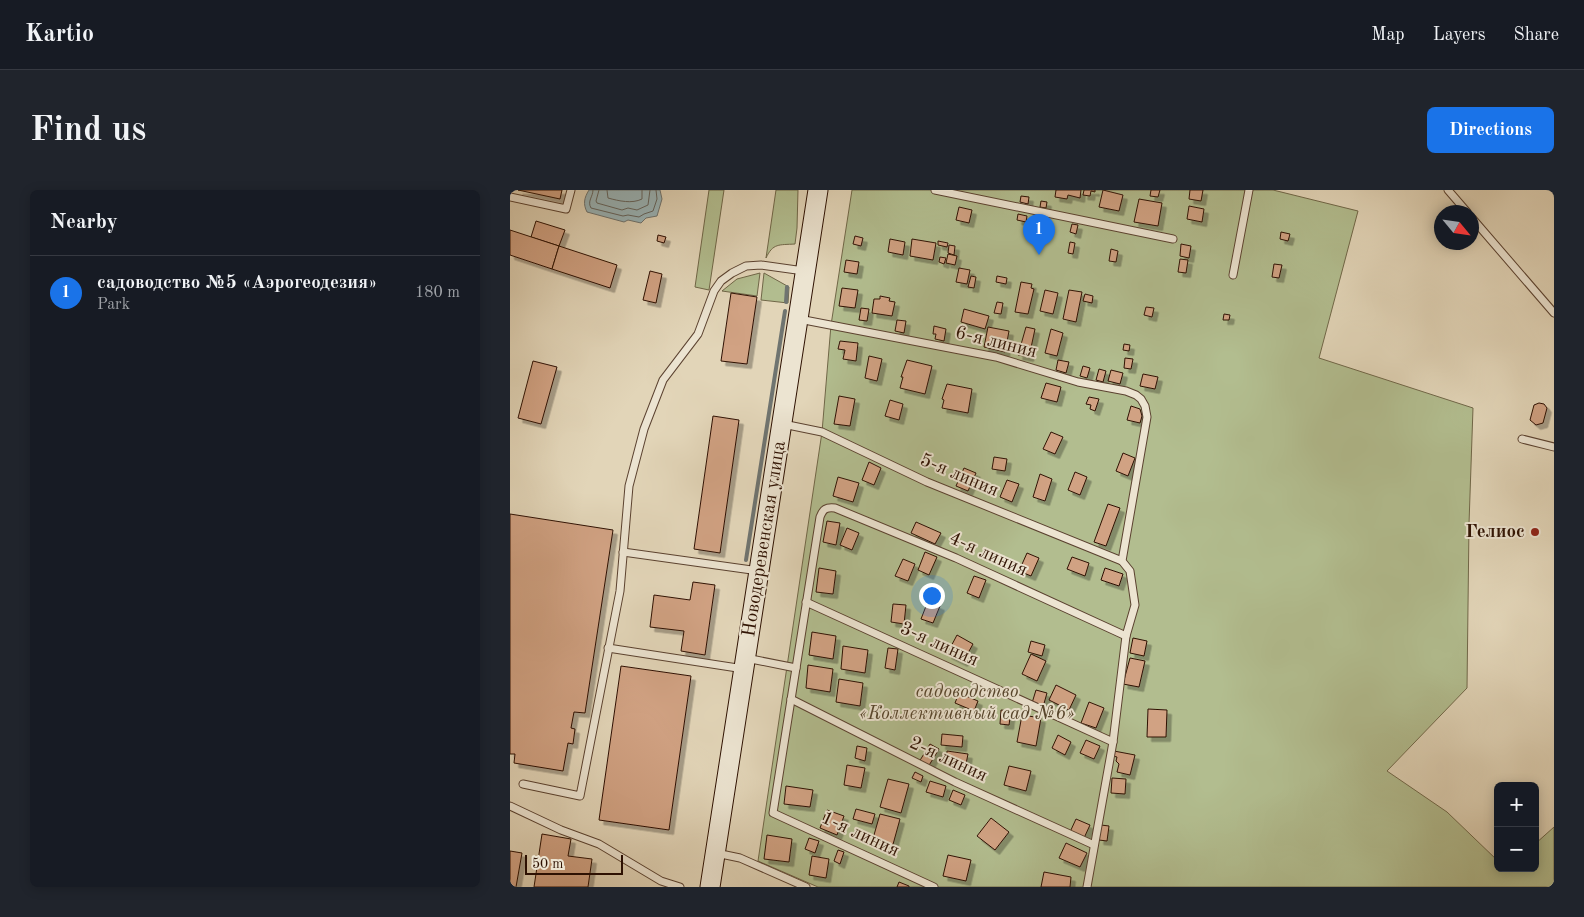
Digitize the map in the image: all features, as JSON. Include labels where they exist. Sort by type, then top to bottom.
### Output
[{"type":"main road","name":"Новодеревенская улица","points":[[710,887],[818,190]]},
{"type":"lane","points":[[510,197],[566,208],[571,190]]},
{"type":"lane","points":[[935,190],[1173,239]]},
{"type":"lane","points":[[1233,276],[1248,190]]},
{"type":"lane","points":[[1448,190],[1461,205]]},
{"type":"lane","points":[[1479,226],[1554,313]]},
{"type":"lane","points":[[523,784],[580,796],[620,591],[629,486],[644,429],[662,380],[698,334],[714,290],[732,272],[746,266],[762,265],[806,271]]},
{"type":"lane","name":"6-я линия","points":[[799,319],[996,357],[1078,382],[1126,391],[1136,395],[1146,406],[1147,417],[1122,561]]},
{"type":"lane","name":"5-я линия","points":[[783,424],[822,432],[927,482],[1122,561]]},
{"type":"lane","points":[[1522,439],[1554,447]]},
{"type":"lane","name":"4-я линия","points":[[806,602],[820,517],[823,510],[828,507],[835,508],[956,558],[1126,636]]},
{"type":"lane","points":[[623,552],[760,571]]},
{"type":"lane","points":[[1086,887],[1113,742],[1126,636],[1135,605],[1130,570],[1122,561]]},
{"type":"lane","points":[[791,699],[806,602]]},
{"type":"lane","name":"3-я линия","points":[[806,602],[1113,742]]},
{"type":"lane","points":[[608,648],[796,668]]},
{"type":"lane","name":"1-я линия","points":[[791,699],[773,813],[934,887]]},
{"type":"lane","name":"2-я линия","points":[[791,699],[946,778],[1094,845]]},
{"type":"lane","points":[[510,806],[561,830],[599,844],[661,881],[680,887]]},
{"type":"lane","points":[[715,853],[740,858],[806,887]]},
{"type":"green space","points":[[709,190],[724,190],[709,290],[695,287]]},
{"type":"green space","points":[[776,190],[798,190],[795,244],[774,247],[766,258]]},
{"type":"green space","name":"садоводство «Коллективный сад №6»","points":[[852,190],[1273,190],[1358,211],[1319,358],[1473,408],[1469,524],[1467,688],[1387,771],[1447,812],[1494,857],[1494,872],[1539,872],[1539,840],[1554,827],[1554,887],[818,887],[758,861],[822,432],[831,325]]},
{"type":"green space","points":[[760,273],[757,296],[722,291],[737,279]]},
{"type":"green space","points":[[764,273],[789,287],[788,303],[761,300]]},
{"type":"water","points":[[589,190],[660,190],[662,199],[657,216],[646,218],[641,223],[628,220],[624,222],[587,212],[585,201]]},
{"type":"building","points":[[518,190],[562,190],[560,199]]},
{"type":"building","points":[[1056,190],[1081,190],[1080,198],[1068,195],[1067,199],[1055,197]]},
{"type":"building","points":[[1084,190],[1095,190],[1095,192],[1091,191],[1090,196],[1083,195]]},
{"type":"building","points":[[1103,190],[1123,195],[1119,211],[1099,207]]},
{"type":"building","points":[[1151,190],[1160,190],[1158,197],[1150,196]]},
{"type":"building","points":[[1190,190],[1203,190],[1201,201],[1189,199]]},
{"type":"building","points":[[1021,196],[1029,197],[1028,204],[1020,202]]},
{"type":"building","points":[[1139,199],[1162,203],[1158,226],[1134,222]]},
{"type":"building","points":[[1041,201],[1047,202],[1046,208],[1040,207]]},
{"type":"building","points":[[1189,206],[1204,209],[1202,222],[1187,219]]},
{"type":"building","points":[[959,207],[972,210],[969,223],[956,220]]},
{"type":"building","points":[[1018,214],[1027,216],[1026,222],[1017,220]]},
{"type":"building","points":[[536,221],[565,230],[559,246],[531,237]]},
{"type":"building","points":[[1072,224],[1078,225],[1076,234],[1070,232]]},
{"type":"building","points":[[510,230],[559,246],[552,269],[510,255]]},
{"type":"building","points":[[1281,232],[1290,234],[1288,241],[1280,239]]},
{"type":"building","points":[[658,235],[666,237],[664,243],[657,241]]},
{"type":"building","points":[[855,236],[863,238],[861,246],[853,244]]},
{"type":"building","points":[[890,239],[905,242],[903,255],[888,252]]},
{"type":"building","points":[[912,239],[936,243],[933,260],[910,256]]},
{"type":"building","points":[[938,241],[948,243],[947,247],[938,245]]},
{"type":"building","points":[[1070,242],[1075,243],[1073,254],[1068,253]]},
{"type":"building","points":[[1181,244],[1191,246],[1189,258],[1180,256]]},
{"type":"building","points":[[949,245],[955,246],[954,255],[948,253]]},
{"type":"building","points":[[559,246],[617,265],[610,288],[552,269]]},
{"type":"building","points":[[1111,249],[1118,251],[1116,262],[1109,261]]},
{"type":"building","points":[[948,254],[957,256],[955,265],[946,263]]},
{"type":"building","points":[[940,257],[946,258],[944,264],[939,262]]},
{"type":"building","points":[[1180,259],[1188,260],[1186,273],[1178,272]]},
{"type":"building","points":[[846,260],[859,262],[857,274],[844,272]]},
{"type":"building","points":[[1274,264],[1282,265],[1279,278],[1272,277]]},
{"type":"building","points":[[959,268],[970,270],[967,284],[956,282]]},
{"type":"building","points":[[650,271],[662,274],[656,303],[643,300]]},
{"type":"building","points":[[971,276],[976,277],[974,288],[968,287]]},
{"type":"building","points":[[997,276],[1007,278],[1006,284],[996,282]]},
{"type":"building","points":[[1021,282],[1032,284],[1031,288],[1034,289],[1028,314],[1015,312]]},
{"type":"building","points":[[842,288],[858,290],[855,308],[839,306]]},
{"type":"building","points":[[1045,290],[1058,293],[1053,314],[1040,311]]},
{"type":"building","points":[[1069,290],[1082,292],[1076,322],[1063,319]]},
{"type":"building","points":[[731,293],[757,297],[747,364],[721,361]]},
{"type":"building","points":[[1085,294],[1093,296],[1092,303],[1083,301]]},
{"type":"building","points":[[880,296],[890,298],[889,301],[895,302],[892,316],[872,313],[874,299],[880,299]]},
{"type":"building","points":[[997,302],[1003,303],[1001,314],[994,313]]},
{"type":"building","points":[[1146,307],[1154,308],[1152,317],[1144,315]]},
{"type":"building","points":[[861,308],[869,309],[867,321],[859,320]]},
{"type":"building","points":[[964,309],[989,316],[985,329],[961,322]]},
{"type":"building","points":[[1224,314],[1230,315],[1229,320],[1223,320]]},
{"type":"building","points":[[897,320],[906,321],[904,333],[895,331]]},
{"type":"building","points":[[934,326],[946,329],[944,341],[935,339],[936,334],[933,334]]},
{"type":"building","points":[[988,327],[1009,331],[1005,352],[984,347]]},
{"type":"building","points":[[1026,327],[1035,329],[1029,357],[1018,355]]},
{"type":"building","points":[[1051,329],[1063,333],[1057,356],[1045,353]]},
{"type":"building","points":[[840,341],[858,343],[856,361],[843,359],[845,350],[838,349]]},
{"type":"building","points":[[1124,344],[1130,345],[1129,351],[1123,350]]},
{"type":"building","points":[[869,356],[882,359],[877,381],[865,378]]},
{"type":"building","points":[[1125,358],[1133,359],[1131,369],[1124,368]]},
{"type":"building","points":[[907,360],[932,366],[925,394],[900,388],[903,377],[901,377]]},
{"type":"building","points":[[1058,360],[1069,362],[1066,373],[1056,370]]},
{"type":"building","points":[[533,361],[557,367],[541,424],[518,418]]},
{"type":"building","points":[[1083,366],[1090,368],[1087,378],[1080,376]]},
{"type":"building","points":[[1099,369],[1106,371],[1103,382],[1096,380]]},
{"type":"building","points":[[1111,370],[1123,373],[1120,384],[1108,381]]},
{"type":"building","points":[[1143,374],[1158,377],[1155,389],[1140,386]]},
{"type":"building","points":[[1046,383],[1061,387],[1057,402],[1041,398]]},
{"type":"building","points":[[947,384],[972,389],[968,413],[942,408],[944,400],[942,399]]},
{"type":"building","points":[[839,396],[855,399],[850,426],[834,424]]},
{"type":"building","points":[[1089,397],[1099,399],[1095,411],[1090,409],[1091,405],[1086,404]]},
{"type":"building","points":[[890,400],[903,404],[899,420],[885,416]]},
{"type":"building","points":[[1544,404],[1547,408],[1543,423],[1536,425],[1530,420],[1534,405]]},
{"type":"building","points":[[1131,406],[1140,409],[1142,416],[1140,423],[1127,420]]},
{"type":"building","points":[[713,416],[739,420],[720,553],[694,549]]},
{"type":"building","points":[[1051,432],[1063,437],[1055,454],[1043,449]]},
{"type":"building","points":[[1123,453],[1135,458],[1128,476],[1116,471]]},
{"type":"building","points":[[994,457],[1007,459],[1005,471],[992,469]]},
{"type":"building","points":[[869,462],[881,468],[874,485],[862,480]]},
{"type":"building","points":[[964,468],[976,473],[968,491],[956,486]]},
{"type":"building","points":[[1075,472],[1087,477],[1080,495],[1068,490]]},
{"type":"building","points":[[1040,474],[1052,479],[1045,501],[1033,497]]},
{"type":"building","points":[[838,477],[859,483],[853,502],[833,496]]},
{"type":"building","points":[[1007,480],[1019,484],[1012,502],[1000,497]]},
{"type":"building","points":[[1108,504],[1120,508],[1106,546],[1094,542]]},
{"type":"building","points":[[510,514],[613,530],[585,713],[574,712],[571,728],[575,729],[573,744],[568,743],[563,771],[514,763],[515,754],[510,754]]},
{"type":"building","points":[[827,521],[840,523],[836,545],[823,542]]},
{"type":"building","points":[[916,522],[941,533],[935,544],[911,533]]},
{"type":"building","points":[[847,528],[859,533],[852,550],[840,545]]},
{"type":"building","points":[[925,552],[937,557],[929,575],[918,570]]},
{"type":"building","points":[[1027,553],[1039,558],[1031,576],[1019,571]]},
{"type":"building","points":[[1072,557],[1089,563],[1085,576],[1067,569]]},
{"type":"building","points":[[903,559],[915,564],[908,581],[895,576]]},
{"type":"building","points":[[819,568],[836,571],[833,594],[816,592]]},
{"type":"building","points":[[1105,568],[1123,574],[1119,586],[1101,580]]},
{"type":"building","points":[[974,576],[986,580],[979,598],[967,593]]},
{"type":"building","points":[[693,582],[715,585],[705,655],[681,651],[684,631],[650,627],[654,595],[690,600]]},
{"type":"building","points":[[928,601],[940,606],[933,623],[921,619]]},
{"type":"building","points":[[893,604],[906,605],[904,624],[891,622]]},
{"type":"building","points":[[812,632],[836,636],[833,659],[809,655]]},
{"type":"building","points":[[957,635],[973,644],[963,662],[947,654]]},
{"type":"building","points":[[1133,638],[1147,641],[1144,656],[1130,653]]},
{"type":"building","points":[[1031,641],[1045,645],[1042,656],[1028,652]]},
{"type":"building","points":[[843,646],[868,650],[865,673],[841,669]]},
{"type":"building","points":[[888,648],[898,649],[895,670],[885,668]]},
{"type":"building","points":[[1031,654],[1046,661],[1037,681],[1022,674]]},
{"type":"building","points":[[1130,658],[1145,661],[1139,687],[1123,684]]},
{"type":"building","points":[[808,665],[833,669],[830,692],[806,688]]},
{"type":"building","points":[[621,666],[691,676],[669,830],[599,820]]},
{"type":"building","points":[[839,679],[863,683],[860,706],[836,702]]},
{"type":"building","points":[[1056,685],[1076,695],[1069,710],[1049,700]]},
{"type":"building","points":[[1036,690],[1047,693],[1043,707],[1032,703]]},
{"type":"building","points":[[959,693],[978,701],[974,711],[955,703]]},
{"type":"building","points":[[1089,702],[1104,708],[1096,728],[1081,723]]},
{"type":"building","points":[[1148,709],[1167,710],[1166,737],[1147,737]]},
{"type":"building","points":[[1001,710],[1011,711],[1009,725],[1000,724]]},
{"type":"building","points":[[1022,715],[1041,718],[1036,746],[1017,742]]},
{"type":"building","points":[[942,734],[963,736],[962,747],[941,745]]},
{"type":"building","points":[[1058,735],[1071,742],[1065,755],[1052,748]]},
{"type":"building","points":[[1086,740],[1100,746],[1094,759],[1080,753]]},
{"type":"building","points":[[930,744],[939,749],[928,767],[919,762]]},
{"type":"building","points":[[857,746],[867,748],[865,761],[855,758]]},
{"type":"building","points":[[947,751],[968,754],[966,764],[946,761]]},
{"type":"building","points":[[1114,751],[1135,755],[1130,775],[1117,772],[1119,764],[1116,761],[1117,757],[1113,756]]},
{"type":"building","points":[[847,765],[865,768],[861,788],[844,785]]},
{"type":"building","points":[[1009,766],[1031,771],[1026,791],[1004,785]]},
{"type":"building","points":[[915,772],[923,776],[921,782],[912,778]]},
{"type":"building","points":[[1112,778],[1126,779],[1125,794],[1111,793]]},
{"type":"building","points":[[888,779],[909,784],[901,813],[880,807]]},
{"type":"building","points":[[930,781],[946,786],[943,797],[926,792]]},
{"type":"building","points":[[786,786],[813,790],[810,807],[784,804]]},
{"type":"building","points":[[953,790],[965,795],[961,805],[949,800]]},
{"type":"building","points":[[856,809],[875,814],[872,824],[853,819]]},
{"type":"building","points":[[827,810],[844,816],[837,835],[820,828]]},
{"type":"building","points":[[880,814],[900,819],[892,848],[872,842]]},
{"type":"building","points":[[991,818],[1009,832],[995,850],[977,836]]},
{"type":"building","points":[[1076,819],[1090,825],[1084,838],[1070,832]]},
{"type":"building","points":[[1101,825],[1109,826],[1107,841],[1099,840]]},
{"type":"building","points":[[542,834],[571,839],[568,856],[592,859],[588,887],[534,887]]},
{"type":"building","points":[[767,835],[792,839],[789,862],[764,859]]},
{"type":"building","points":[[809,838],[819,841],[815,853],[805,849]]},
{"type":"building","points":[[1066,843],[1087,853],[1080,867],[1059,858]]},
{"type":"building","points":[[838,850],[844,852],[840,864],[834,861]]},
{"type":"building","points":[[510,851],[522,853],[516,887],[510,887]]},
{"type":"building","points":[[948,855],[971,860],[966,881],[943,876]]},
{"type":"building","points":[[812,856],[829,859],[826,878],[809,875]]},
{"type":"building","points":[[1044,872],[1071,877],[1070,887],[1041,887]]},
{"type":"building","points":[[899,882],[909,886],[909,887],[897,887]]},
{"type":"waterway","points":[[786,302],[787,287]]},
{"type":"waterway","points":[[746,560],[785,311]]},
{"type":"place","name":"садоводство №5 «Аэрогеодезия»","points":[[1039,255]]},
{"type":"place","name":"Гелиос","points":[[1535,532]]}]
